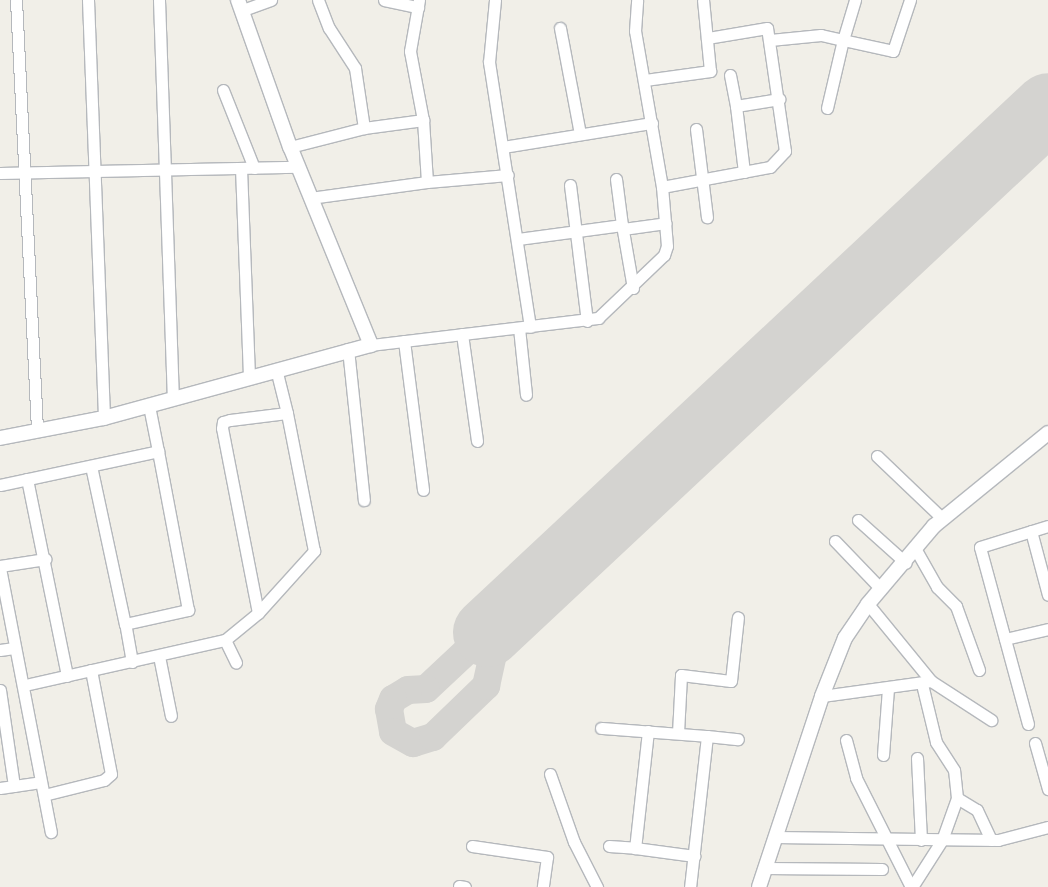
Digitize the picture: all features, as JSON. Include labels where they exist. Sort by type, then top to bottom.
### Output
[{"type":"street","points":[[16,0],[22,173],[37,431]]},
{"type":"street","points":[[88,0],[104,418]]},
{"type":"street","points":[[160,0],[168,170],[173,399]]},
{"type":"street","points":[[271,0],[241,5],[297,166],[371,345]]},
{"type":"street","points":[[318,0],[329,28],[355,68],[364,128]]},
{"type":"street","points":[[384,0],[419,4],[410,50],[423,120],[427,182]]},
{"type":"street","points":[[495,0],[488,48],[518,239],[526,395]]},
{"type":"street","points":[[0,438],[104,418],[348,348],[587,321],[605,313],[633,288],[664,255],[666,223],[662,187],[635,31],[638,0]]},
{"type":"street","points":[[645,80],[710,71],[703,0]]},
{"type":"street","points":[[827,108],[843,40],[855,0]]},
{"type":"street","points":[[770,40],[821,35],[893,51],[910,0]]},
{"type":"street","points":[[560,28],[580,134]]},
{"type":"street","points":[[662,187],[770,167],[784,151],[779,99],[767,28],[707,38]]},
{"type":"street","points":[[730,75],[736,106],[744,172]]},
{"type":"street","points":[[223,90],[254,168]]},
{"type":"street","points":[[736,106],[779,99]]},
{"type":"street","points":[[290,147],[364,128],[423,120]]},
{"type":"street","points":[[503,147],[652,123]]},
{"type":"street","points":[[696,129],[707,217]]},
{"type":"street","points":[[0,173],[297,166]]},
{"type":"street","points":[[241,168],[249,377]]},
{"type":"street","points":[[310,198],[427,182],[508,175]]},
{"type":"street","points":[[616,179],[633,288]]},
{"type":"street","points":[[570,185],[587,321]]},
{"type":"street","points":[[518,239],[666,223]]},
{"type":"street","points":[[462,334],[477,441]]},
{"type":"street","points":[[404,341],[423,490]]},
{"type":"street","points":[[348,348],[364,500]]},
{"type":"street","points":[[25,685],[225,640],[258,613],[314,551],[287,413],[276,369]]},
{"type":"street","points":[[124,624],[188,610],[149,406]]},
{"type":"street","points":[[258,613],[222,428],[223,422],[230,420],[287,413]]},
{"type":"street","points":[[759,887],[822,696],[842,644],[868,604],[942,520],[1048,433]]},
{"type":"street","points":[[0,486],[158,451]]},
{"type":"street","points":[[877,456],[942,520]]},
{"type":"street","points":[[91,466],[132,662]]},
{"type":"street","points":[[27,479],[45,558],[67,676]]},
{"type":"street","points":[[858,520],[906,563]]},
{"type":"street","points":[[1028,724],[980,547],[1048,526]]},
{"type":"street","points":[[1031,531],[1048,596]]},
{"type":"street","points":[[835,541],[882,589]]},
{"type":"street","points":[[916,550],[937,587],[956,606],[979,670]]},
{"type":"street","points":[[45,558],[0,567],[2,592],[14,648],[25,685],[51,832]]},
{"type":"street","points":[[868,604],[926,682],[992,720]]},
{"type":"street","points":[[678,733],[681,675],[731,681],[738,617]]},
{"type":"street","points":[[1005,639],[1048,629]]},
{"type":"street","points":[[225,640],[236,663]]},
{"type":"street","points":[[0,650],[14,648]]},
{"type":"street","points":[[159,656],[171,716]]},
{"type":"street","points":[[44,795],[104,780],[110,774],[91,670]]},
{"type":"street","points":[[822,696],[926,682]]},
{"type":"street","points":[[846,740],[856,778],[912,887],[942,840],[957,798],[954,770],[936,742],[926,682]]},
{"type":"street","points":[[883,755],[888,688]]},
{"type":"street","points":[[0,690],[14,786]]},
{"type":"street","points":[[601,728],[678,733],[738,740]]},
{"type":"street","points":[[635,848],[648,731]]},
{"type":"street","points":[[690,887],[707,736]]},
{"type":"street","points":[[1035,743],[1048,789]]},
{"type":"street","points":[[916,758],[921,840]]},
{"type":"street","points":[[550,774],[574,842],[597,887]]},
{"type":"street","points":[[0,788],[41,782]]},
{"type":"street","points":[[957,798],[977,810],[991,840]]},
{"type":"street","points":[[775,837],[991,840],[1048,827]]},
{"type":"street","points":[[472,846],[547,857],[543,887]]},
{"type":"street","points":[[609,846],[694,856]]},
{"type":"street","points":[[765,868],[882,869]]},
{"type":"taxiway","points":[[487,632],[426,689],[408,690],[393,699],[389,709],[393,732],[413,743],[433,737],[486,686],[501,618]]},
{"type":"runway","points":[[487,632],[1048,107]]}]
